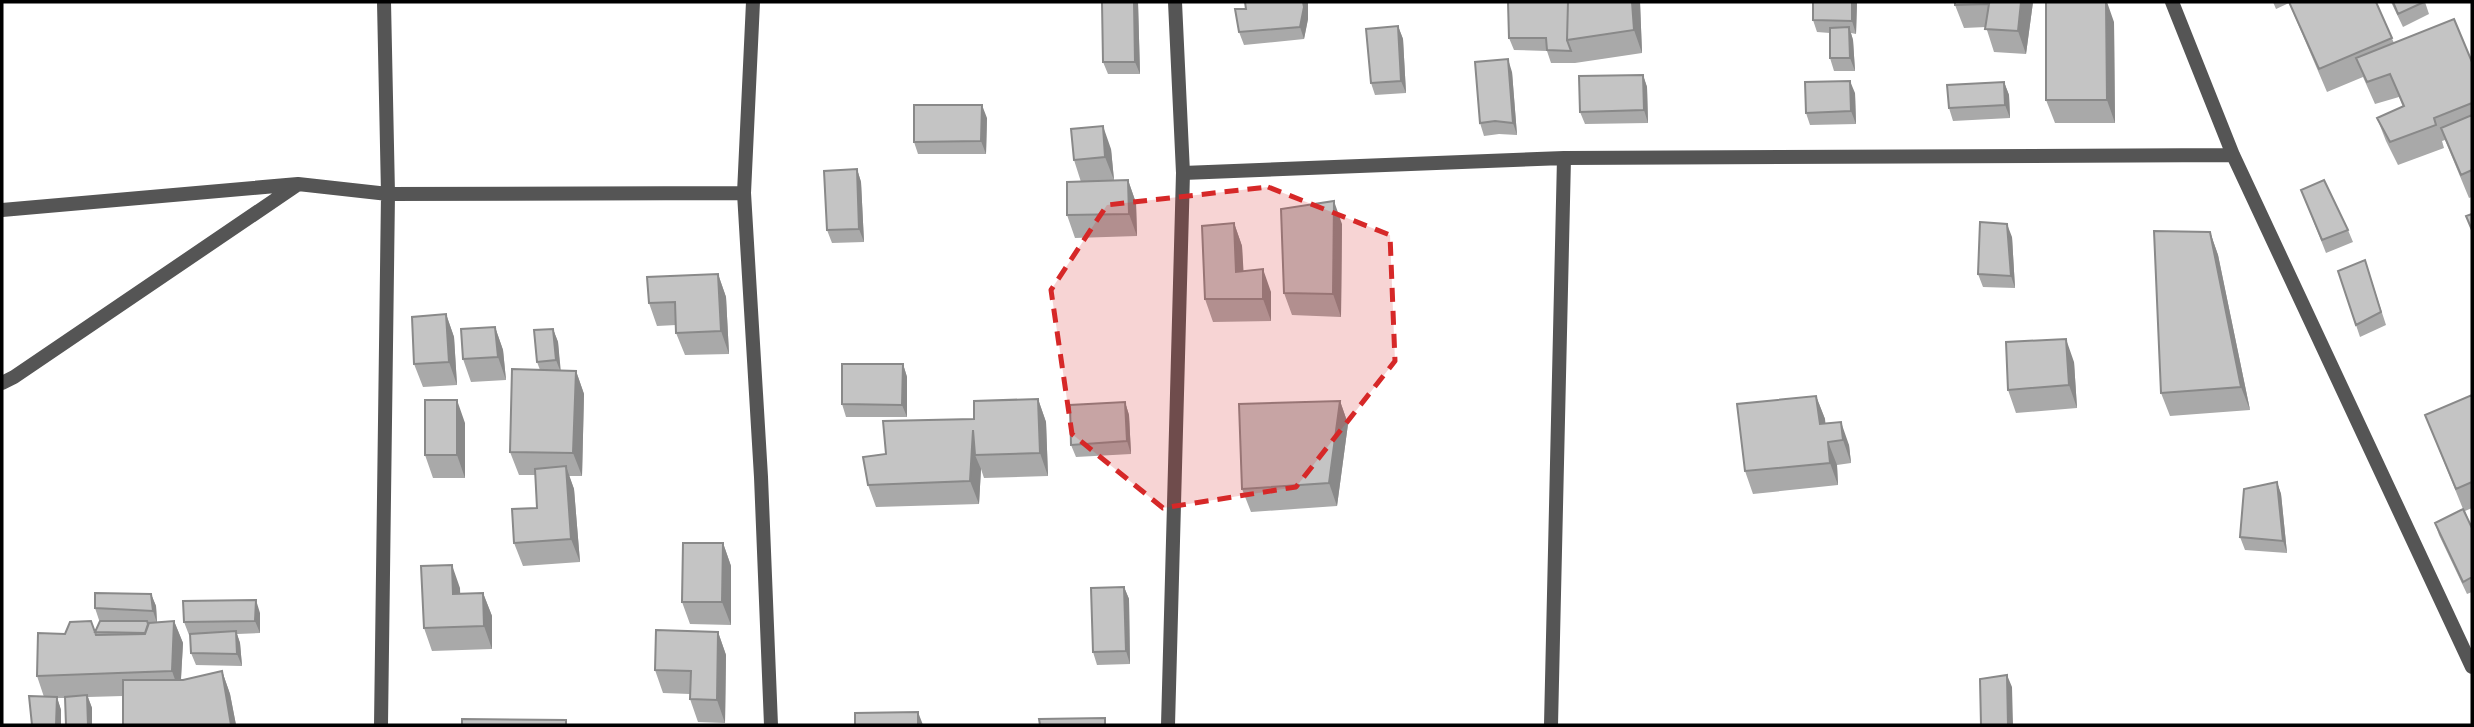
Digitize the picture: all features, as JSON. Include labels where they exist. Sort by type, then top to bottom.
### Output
[{"type":"street","points":[[381,725],[388,194],[384,2]]},
{"type":"street","points":[[753,2],[744,193],[761,477],[771,725]]},
{"type":"street","points":[[1168,725],[1183,173],[1175,2]]},
{"type":"street","points":[[2172,2],[2233,155],[2472,667]]},
{"type":"street","points":[[1183,173],[1563,158],[2233,155]]},
{"type":"street","points":[[1551,725],[1563,158]]},
{"type":"street","points":[[2,383],[299,184]]},
{"type":"street","points":[[2,211],[299,184],[388,194],[744,193]]},
{"type":"highlighted area","points":[[1268,187],[1390,235],[1395,361],[1296,487],[1163,508],[1072,434],[1051,290],[1107,205]]},
{"type":"building","points":[[1102,2],[1134,2],[1135,62],[1103,62]]},
{"type":"building","points":[[1245,2],[1303,2],[1300,27],[1239,32],[1235,9],[1246,9]]},
{"type":"building","points":[[1508,2],[1568,2],[1567,40],[1571,51],[1547,50],[1546,38],[1509,38]]},
{"type":"building","points":[[1568,2],[1632,2],[1634,30],[1567,40]]},
{"type":"building","points":[[1813,2],[1852,2],[1852,21],[1813,20]]},
{"type":"building","points":[[1955,2],[2021,2],[2018,31],[1985,29],[1989,4],[1955,5]]},
{"type":"building","points":[[2046,2],[2106,2],[2107,100],[2046,100]]},
{"type":"building","points":[[2289,2],[2376,2],[2392,38],[2319,69]]},
{"type":"building","points":[[2393,2],[2424,2],[2398,14]]},
{"type":"building","points":[[2454,19],[2472,62],[2472,103],[2434,118],[2436,125],[2390,142],[2377,118],[2404,106],[2390,74],[2367,82],[2356,58]]},
{"type":"building","points":[[1398,26],[1401,81],[1371,83],[1366,29]]},
{"type":"building","points":[[1849,27],[1850,58],[1830,58],[1830,28]]},
{"type":"building","points":[[1508,59],[1513,123],[1480,123],[1475,62]]},
{"type":"building","points":[[1643,75],[1644,110],[1580,112],[1579,76]]},
{"type":"building","points":[[1850,81],[1851,111],[1806,113],[1805,82]]},
{"type":"building","points":[[2004,82],[2005,105],[1949,108],[1947,85]]},
{"type":"building","points":[[914,105],[982,105],[981,141],[914,142]]},
{"type":"building","points":[[2472,115],[2472,170],[2461,175],[2441,128]]},
{"type":"building","points":[[1103,126],[1105,157],[1074,160],[1071,129]]},
{"type":"building","points":[[857,169],[859,229],[827,230],[824,171]]},
{"type":"building","points":[[1128,180],[1129,214],[1067,215],[1067,182]]},
{"type":"building","points":[[2324,180],[2348,230],[2322,240],[2301,190]]},
{"type":"building","points":[[1334,201],[1333,294],[1284,293],[1281,209]]},
{"type":"building","points":[[2472,214],[2472,230],[2466,216]]},
{"type":"building","points":[[1980,222],[2007,224],[2011,276],[1978,274]]},
{"type":"building","points":[[1234,223],[1236,272],[1263,269],[1263,299],[1205,299],[1202,226]]},
{"type":"building","points":[[2154,231],[2210,232],[2241,387],[2161,393]]},
{"type":"building","points":[[2365,260],[2381,312],[2356,325],[2338,271]]},
{"type":"building","points":[[718,274],[721,331],[676,333],[675,302],[649,303],[647,277]]},
{"type":"building","points":[[446,314],[449,362],[414,364],[412,317]]},
{"type":"building","points":[[495,327],[498,357],[463,359],[461,329]]},
{"type":"building","points":[[553,329],[556,360],[537,362],[534,330]]},
{"type":"building","points":[[2066,339],[2069,385],[2008,390],[2006,342]]},
{"type":"building","points":[[842,364],[903,364],[902,405],[842,404]]},
{"type":"building","points":[[512,369],[576,371],[573,453],[510,452]]},
{"type":"building","points":[[2472,395],[2472,482],[2456,489],[2425,415]]},
{"type":"building","points":[[1816,396],[1820,424],[1841,422],[1843,440],[1828,442],[1830,463],[1745,471],[1737,404]]},
{"type":"building","points":[[1038,399],[1040,453],[975,455],[973,430],[970,481],[868,485],[863,457],[886,454],[883,421],[974,419],[974,401]]},
{"type":"building","points":[[425,400],[457,400],[457,455],[425,455]]},
{"type":"building","points":[[1340,401],[1329,483],[1242,489],[1239,404]]},
{"type":"building","points":[[1125,402],[1127,441],[1071,445],[1070,405]]},
{"type":"building","points":[[566,466],[571,539],[514,543],[512,509],[537,508],[535,469]]},
{"type":"building","points":[[2277,482],[2283,541],[2240,537],[2244,489]]},
{"type":"building","points":[[2463,509],[2472,528],[2472,577],[2463,582],[2435,523]]},
{"type":"building","points":[[683,543],[723,543],[722,602],[682,602]]},
{"type":"building","points":[[452,565],[453,594],[483,593],[484,626],[424,628],[421,566]]},
{"type":"building","points":[[1124,587],[1126,651],[1093,652],[1091,588]]},
{"type":"building","points":[[95,593],[151,594],[153,611],[95,608]]},
{"type":"building","points":[[256,600],[255,621],[184,622],[183,601]]},
{"type":"building","points":[[91,621],[96,635],[145,634],[149,623],[174,621],[172,671],[37,676],[38,633],[65,634],[70,622]]},
{"type":"building","points":[[100,621],[147,621],[148,624],[145,633],[95,632]]},
{"type":"building","points":[[656,630],[718,632],[717,700],[690,699],[691,671],[655,670]]},
{"type":"building","points":[[236,631],[237,654],[191,653],[190,634]]},
{"type":"building","points":[[222,671],[231,725],[123,725],[123,680],[183,680]]},
{"type":"building","points":[[2007,675],[2008,725],[1981,725],[1980,679]]},
{"type":"building","points":[[87,695],[88,725],[66,725],[65,697]]},
{"type":"building","points":[[29,696],[57,697],[56,725],[32,725]]},
{"type":"building","points":[[918,712],[918,725],[855,725],[855,713]]},
{"type":"building","points":[[1105,718],[1105,725],[1040,725],[1039,719]]},
{"type":"building","points":[[462,719],[566,720],[566,725],[462,725]]}]
